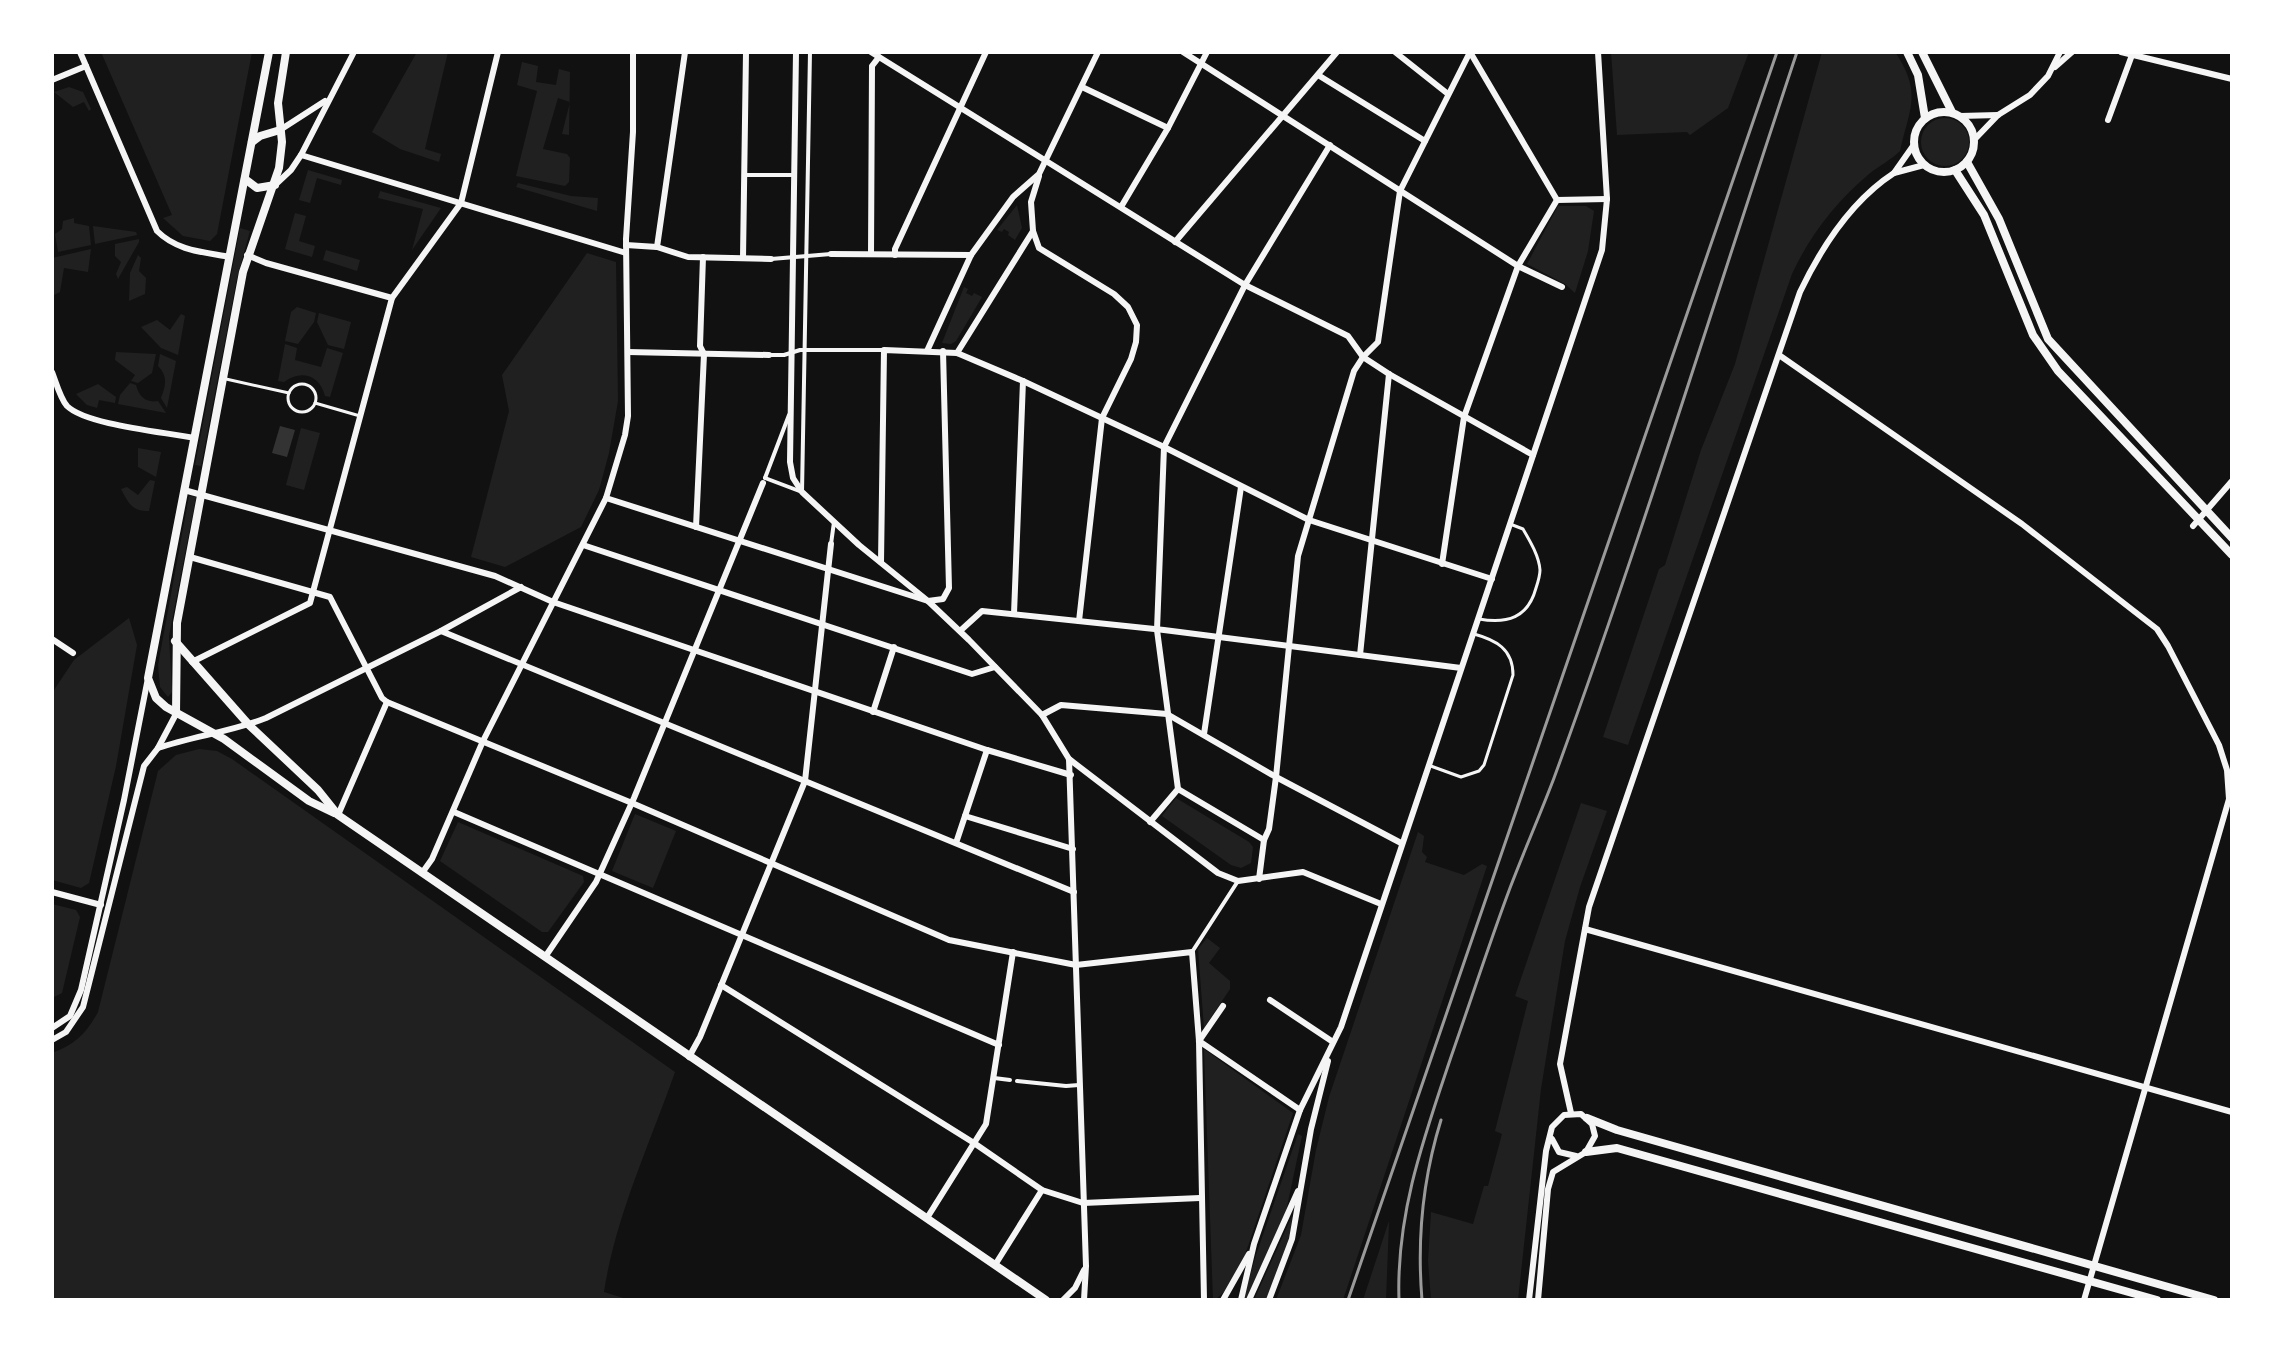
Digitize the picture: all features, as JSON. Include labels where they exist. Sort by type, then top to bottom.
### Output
[{"type":"main road","points":[[269,52],[148,678],[156,698],[309,801],[338,815],[1046,1300]]},
{"type":"main road","points":[[176,714],[175,641],[247,255],[275,185],[281,155],[278,103],[286,52]]},
{"type":"main road","points":[[1907,52],[1918,75],[1925,118]]},
{"type":"main road","points":[[1922,52],[1956,114],[1970,126],[1974,140],[1967,162],[1955,170],[1935,171],[1917,157],[1913,146],[1918,126],[1925,118],[1938,112],[1956,114]]},
{"type":"main road","points":[[251,143],[260,136],[280,130]]},
{"type":"main road","points":[[1967,162],[1999,219],[2048,339],[2232,538]]},
{"type":"main road","points":[[1955,170],[1984,215],[2033,335],[2058,371],[2196,523],[2232,555]]},
{"type":"main road","points":[[245,179],[257,188],[275,185]]},
{"type":"main road","points":[[175,641],[249,725],[318,790],[338,815]]},
{"type":"main road","points":[[1587,1118],[1617,1130],[2214,1300]]},
{"type":"main road","points":[[1583,1154],[1617,1148],[2157,1300]]},
{"type":"street","points":[[80,52],[157,231],[181,247],[230,257]]},
{"type":"street","points":[[275,185],[301,155],[354,52]]},
{"type":"street","points":[[192,662],[310,603],[392,298],[461,203],[498,52]]},
{"type":"street","points":[[422,873],[454,812],[483,741],[606,498],[625,435],[628,352],[626,249],[633,132],[633,52]]},
{"type":"street","points":[[657,247],[685,52]]},
{"type":"street","points":[[743,258],[746,52]]},
{"type":"street","points":[[796,52],[792,175],[791,472],[802,492],[960,631],[1042,715],[1069,759],[1218,873],[1238,881],[1303,872],[1381,904]]},
{"type":"street","points":[[802,492],[810,52]]},
{"type":"street","points":[[871,52],[1245,285],[1348,336],[1363,357],[1389,374],[1533,455]]},
{"type":"street","points":[[895,255],[895,249],[986,52]]},
{"type":"street","points":[[1079,621],[1102,418],[1131,359],[1137,325],[1128,307],[1114,294],[1039,248],[1033,231],[1031,202],[1039,174],[1098,52]]},
{"type":"street","points":[[1183,52],[1518,266],[1562,287]]},
{"type":"street","points":[[1121,207],[1168,128],[1207,52]]},
{"type":"street","points":[[1175,242],[1337,52]]},
{"type":"street","points":[[1395,52],[1448,94]]},
{"type":"street","points":[[1259,879],[1276,777],[1298,556],[1354,371],[1378,342],[1400,191],[1470,52]]},
{"type":"street","points":[[1470,52],[1557,200]]},
{"type":"street","points":[[1241,1300],[1254,1244],[1300,1110],[1341,1027],[1602,250],[1607,199],[1598,52]]},
{"type":"street","points":[[2052,70],[2060,52]]},
{"type":"street","points":[[1974,140],[1998,115],[2030,95],[2072,52]]},
{"type":"street","points":[[2121,52],[2232,79]]},
{"type":"street","points":[[2108,120],[2132,55]]},
{"type":"street","points":[[871,254],[872,66],[879,57]]},
{"type":"street","points":[[52,80],[86,66]]},
{"type":"street","points":[[1318,75],[1425,141]]},
{"type":"street","points":[[1082,87],[1168,128]]},
{"type":"street","points":[[280,130],[328,99]]},
{"type":"street","points":[[1956,114],[1998,115]]},
{"type":"street","points":[[1150,822],[1178,789],[1157,630],[1164,447],[1245,285],[1330,145]]},
{"type":"street","points":[[1894,173],[1913,146]]},
{"type":"street","points":[[301,155],[626,249],[657,247],[688,257],[771,259],[831,254],[971,255]]},
{"type":"street","points":[[1571,1113],[1560,1064],[1585,929],[1601,868],[1800,292],[1816,259],[1876,185],[1894,173],[1924,165]]},
{"type":"street","points":[[927,351],[971,255],[1013,197],[1039,174]]},
{"type":"street","points":[[744,175],[792,175]]},
{"type":"street","points":[[1557,200],[1607,199]]},
{"type":"street","points":[[1442,564],[1464,417],[1518,266],[1557,200]]},
{"type":"street","points":[[957,353],[1033,231]]},
{"type":"street","points":[[247,255],[392,298]]},
{"type":"street","points":[[696,527],[704,354],[700,346],[703,257]]},
{"type":"street","points":[[628,352],[769,355],[805,350],[884,350],[957,353],[1164,447],[1309,520],[1492,579]]},
{"type":"street","points":[[881,562],[884,350]]},
{"type":"street","points":[[606,498],[928,601],[943,599],[949,588],[943,351]]},
{"type":"street","points":[[1779,355],[2022,524],[2157,629],[2219,745],[2227,770],[2229,799],[2084,1300]]},
{"type":"street","points":[[52,372],[66,405],[79,413],[100,421],[194,438]]},
{"type":"street","points":[[1360,655],[1389,374]]},
{"type":"street","points":[[1014,614],[1023,381]]},
{"type":"street","points":[[545,957],[599,873],[632,803],[741,542],[791,409]]},
{"type":"street","points":[[764,480],[802,492]]},
{"type":"street","points":[[2196,523],[2232,481]]},
{"type":"street","points":[[1204,734],[1241,487]]},
{"type":"street","points":[[184,490],[495,576],[553,602],[873,712],[1071,775]]},
{"type":"street","points":[[689,1057],[805,781],[834,520]]},
{"type":"street","points":[[583,545],[972,674],[995,667]]},
{"type":"street","points":[[190,557],[330,597],[382,698],[387,702],[632,803],[949,940],[1076,965],[1192,952]]},
{"type":"street","points":[[158,748],[249,725],[441,631],[521,587]]},
{"type":"street","points":[[960,631],[982,611],[1461,668]]},
{"type":"street","points":[[441,631],[1074,892]]},
{"type":"street","points":[[52,639],[73,653]]},
{"type":"street","points":[[873,712],[894,647]]},
{"type":"street","points":[[52,1028],[70,1016],[76,1004],[101,905],[148,678]]},
{"type":"street","points":[[338,815],[387,702]]},
{"type":"street","points":[[1042,715],[1061,705],[1167,714],[1276,777],[1401,843]]},
{"type":"street","points":[[52,1040],[66,1032],[83,1007],[144,766],[158,748],[176,714]]},
{"type":"street","points":[[956,843],[987,750]]},
{"type":"street","points":[[1069,759],[1086,1266],[1084,1300]]},
{"type":"street","points":[[1178,789],[1264,840]]},
{"type":"street","points":[[454,812],[999,1045]]},
{"type":"street","points":[[965,816],[1073,849]]},
{"type":"street","points":[[1204,1300],[1199,1041],[1192,952],[1238,881]]},
{"type":"street","points":[[52,892],[101,905]]},
{"type":"street","points":[[1585,929],[2232,1112]]},
{"type":"street","points":[[927,1218],[986,1124],[1013,952]]},
{"type":"street","points":[[721,985],[974,1143],[1042,1190],[1083,1203],[1200,1198]]},
{"type":"street","points":[[1270,1000],[1333,1042]]},
{"type":"street","points":[[1199,1041],[1223,1006]]},
{"type":"street","points":[[1199,1041],[1300,1110]]},
{"type":"street","points":[[1249,1300],[1291,1210],[1301,1180],[1333,1042]]},
{"type":"street","points":[[994,1078],[1010,1080]]},
{"type":"street","points":[[1017,1081],[1079,1085]]},
{"type":"street","points":[[1529,1300],[1546,1151],[1552,1127],[1559,1118],[1571,1113],[1587,1118],[1595,1136],[1583,1154],[1553,1172],[1548,1189],[1539,1299]]},
{"type":"street","points":[[1551,1136],[1559,1152],[1565,1156],[1583,1154]]},
{"type":"street","points":[[1269,1300],[1292,1239],[1299,1211],[1301,1180]]},
{"type":"street","points":[[995,1265],[1042,1190]]},
{"type":"street","points":[[1223,1300],[1254,1244]]},
{"type":"street","points":[[1063,1300],[1075,1288],[1086,1266]]},
{"type":"lane","points":[[223,378],[289,393]]},
{"type":"lane","points":[[297,385],[309,386],[316,395],[315,403],[307,411],[295,410],[288,401],[289,393],[297,385]]},
{"type":"lane","points":[[315,403],[360,416]]},
{"type":"lane","points":[[1478,619],[1496,622],[1513,619],[1532,601],[1540,568],[1523,529],[1510,524]]},
{"type":"lane","points":[[1428,765],[1461,777],[1470,776],[1484,765],[1513,675],[1513,665],[1508,653],[1493,640],[1473,634]]},
{"type":"shaded area","points":[[101,52],[252,52],[217,234],[210,241],[183,236],[163,218],[172,215]]},
{"type":"shaded area","points":[[417,52],[448,52],[425,149],[441,154],[439,162],[400,149],[372,132]]},
{"type":"shaded area","points":[[1611,52],[1749,52],[1728,108],[1690,135],[1687,132],[1617,135]]},
{"type":"shaded area","points":[[1822,52],[1895,52],[1904,66],[1911,90],[1910,112],[1900,151],[1869,174],[1835,208],[1807,246],[1792,274],[1628,745],[1603,737],[1659,569],[1665,565],[1701,450],[1735,364]]},
{"type":"shaded area","points":[[522,62],[538,66],[536,82],[556,85],[559,69],[570,72],[570,102],[558,98],[543,149],[567,154],[570,158],[569,182],[565,186],[516,176],[537,91],[517,85]]},
{"type":"shaded area","points":[[69,87],[83,92],[91,109],[89,111],[84,102],[73,107],[54,92]]},
{"type":"shaded area","points":[[569,104],[569,135],[562,134]]},
{"type":"shaded area","points":[[1945,118],[1962,125],[1969,142],[1962,159],[1945,166],[1928,159],[1921,142],[1928,125]]},
{"type":"shaded area","points":[[308,170],[342,180],[341,185],[317,178],[310,203],[299,200]]},
{"type":"shaded area","points":[[518,183],[571,196],[598,198],[597,211],[516,187]]},
{"type":"shaded area","points":[[380,191],[441,208],[412,250],[423,209],[378,198]]},
{"type":"shaded area","points":[[1017,205],[1022,228],[1015,240],[1004,229],[1002,232],[997,230]]},
{"type":"shaded area","points":[[1558,206],[1586,206],[1594,211],[1588,251],[1575,293],[1565,284],[1527,264]]},
{"type":"shaded area","points":[[295,213],[306,216],[299,241],[315,246],[312,257],[285,249]]},
{"type":"shaded area","points":[[74,218],[74,223],[89,226],[91,245],[58,252],[55,234],[62,229],[63,221]]},
{"type":"shaded area","points":[[93,226],[136,232],[137,235],[95,244]]},
{"type":"shaded area","points":[[240,228],[250,231],[237,278],[201,466],[195,465]]},
{"type":"shaded area","points":[[139,239],[118,279],[116,274],[121,262],[115,256],[115,244]]},
{"type":"shaded area","points":[[91,249],[88,272],[64,268],[60,292],[52,296],[52,258]]},
{"type":"shaded area","points":[[326,250],[360,260],[357,271],[323,260]]},
{"type":"shaded area","points":[[587,253],[616,262],[618,401],[599,490],[581,527],[505,567],[471,557],[509,411],[502,375]]},
{"type":"shaded area","points":[[138,255],[141,258],[139,271],[146,278],[145,294],[129,301],[130,273]]},
{"type":"shaded area","points":[[964,287],[968,289],[966,293],[982,297],[956,341],[942,343]]},
{"type":"shaded area","points":[[297,307],[316,313],[314,322],[298,344],[285,341],[291,312]]},
{"type":"shaded area","points":[[319,313],[351,322],[344,349],[328,345],[317,322]]},
{"type":"shaded area","points":[[181,314],[185,316],[178,355],[161,348],[141,327],[157,320],[170,330]]},
{"type":"shaded area","points":[[285,344],[297,348],[295,360],[321,367],[327,348],[343,353],[330,397],[325,396],[319,383],[309,376],[278,381]]},
{"type":"shaded area","points":[[116,352],[156,354],[152,373],[138,383],[131,381],[135,375],[115,360]]},
{"type":"shaded area","points":[[160,354],[176,361],[167,408],[161,398],[165,381],[158,366]]},
{"type":"shaded area","points":[[130,383],[136,385],[144,398],[158,401],[166,413],[118,404],[120,395]]},
{"type":"shaded area","points":[[98,384],[116,397],[115,403],[99,400],[97,408],[87,405],[76,394]]},
{"type":"shaded area","points":[[280,426],[295,430],[287,457],[272,453]]},
{"type":"shaded area","points":[[301,428],[320,433],[304,490],[286,485]]},
{"type":"shaded area","points":[[138,448],[161,452],[156,477],[138,467]]},
{"type":"shaded area","points":[[150,480],[155,481],[149,511],[139,510],[121,489],[127,487],[138,495]]},
{"type":"shaded area","points":[[189,496],[196,497],[169,636],[172,692],[168,697],[160,687],[158,665]]},
{"type":"shaded area","points":[[129,618],[137,645],[116,766],[89,883],[81,888],[52,880],[52,693],[74,660]]},
{"type":"shaded area","points":[[199,749],[217,751],[232,759],[675,1072],[634,1181],[609,1264],[604,1292],[630,1300],[52,1300],[52,1053],[79,1037],[98,1012],[158,771],[176,755]]},
{"type":"shaded area","points":[[1176,798],[1249,842],[1253,847],[1251,863],[1241,868],[1231,865],[1162,816]]},
{"type":"shaded area","points":[[1581,803],[1607,811],[1565,941],[1541,1089],[1518,1300],[1431,1300],[1428,1261],[1431,1212],[1473,1224],[1484,1186],[1488,1186],[1502,1134],[1495,1131],[1528,1001],[1515,996]]},
{"type":"shaded area","points":[[635,814],[676,831],[653,888],[612,871]]},
{"type":"shaded area","points":[[458,822],[583,876],[584,882],[548,932],[542,932],[440,861]]},
{"type":"shaded area","points":[[1418,832],[1424,836],[1422,852],[1427,857],[1425,862],[1464,875],[1482,864],[1487,866],[1343,1300],[1276,1300],[1301,1235],[1329,1097]]},
{"type":"shaded area","points":[[52,904],[76,910],[80,917],[62,993],[52,998]]},
{"type":"shaded area","points":[[1207,938],[1220,948],[1209,963],[1230,981],[1230,989],[1204,1028],[1198,949]]},
{"type":"shaded area","points":[[1204,1049],[1293,1113],[1245,1255],[1227,1289],[1215,1300],[1213,1300]]},
{"type":"shaded area","points":[[1298,1134],[1302,1136],[1286,1211],[1246,1300],[1243,1300],[1256,1255]]},
{"type":"shaded area","points":[[1292,1216],[1290,1236],[1266,1300],[1254,1300]]},
{"type":"shaded area","points":[[1389,1221],[1386,1300],[1363,1300]]},
{"type":"railway","points":[[1348,1300],[1777,52]]},
{"type":"railway","points":[[1399,1300],[1399,1268],[1407,1206],[1431,1117],[1502,909],[1554,778],[1618,597],[1797,52]]},
{"type":"railway","points":[[1422,1300],[1420,1255],[1423,1209],[1441,1120]]}]
